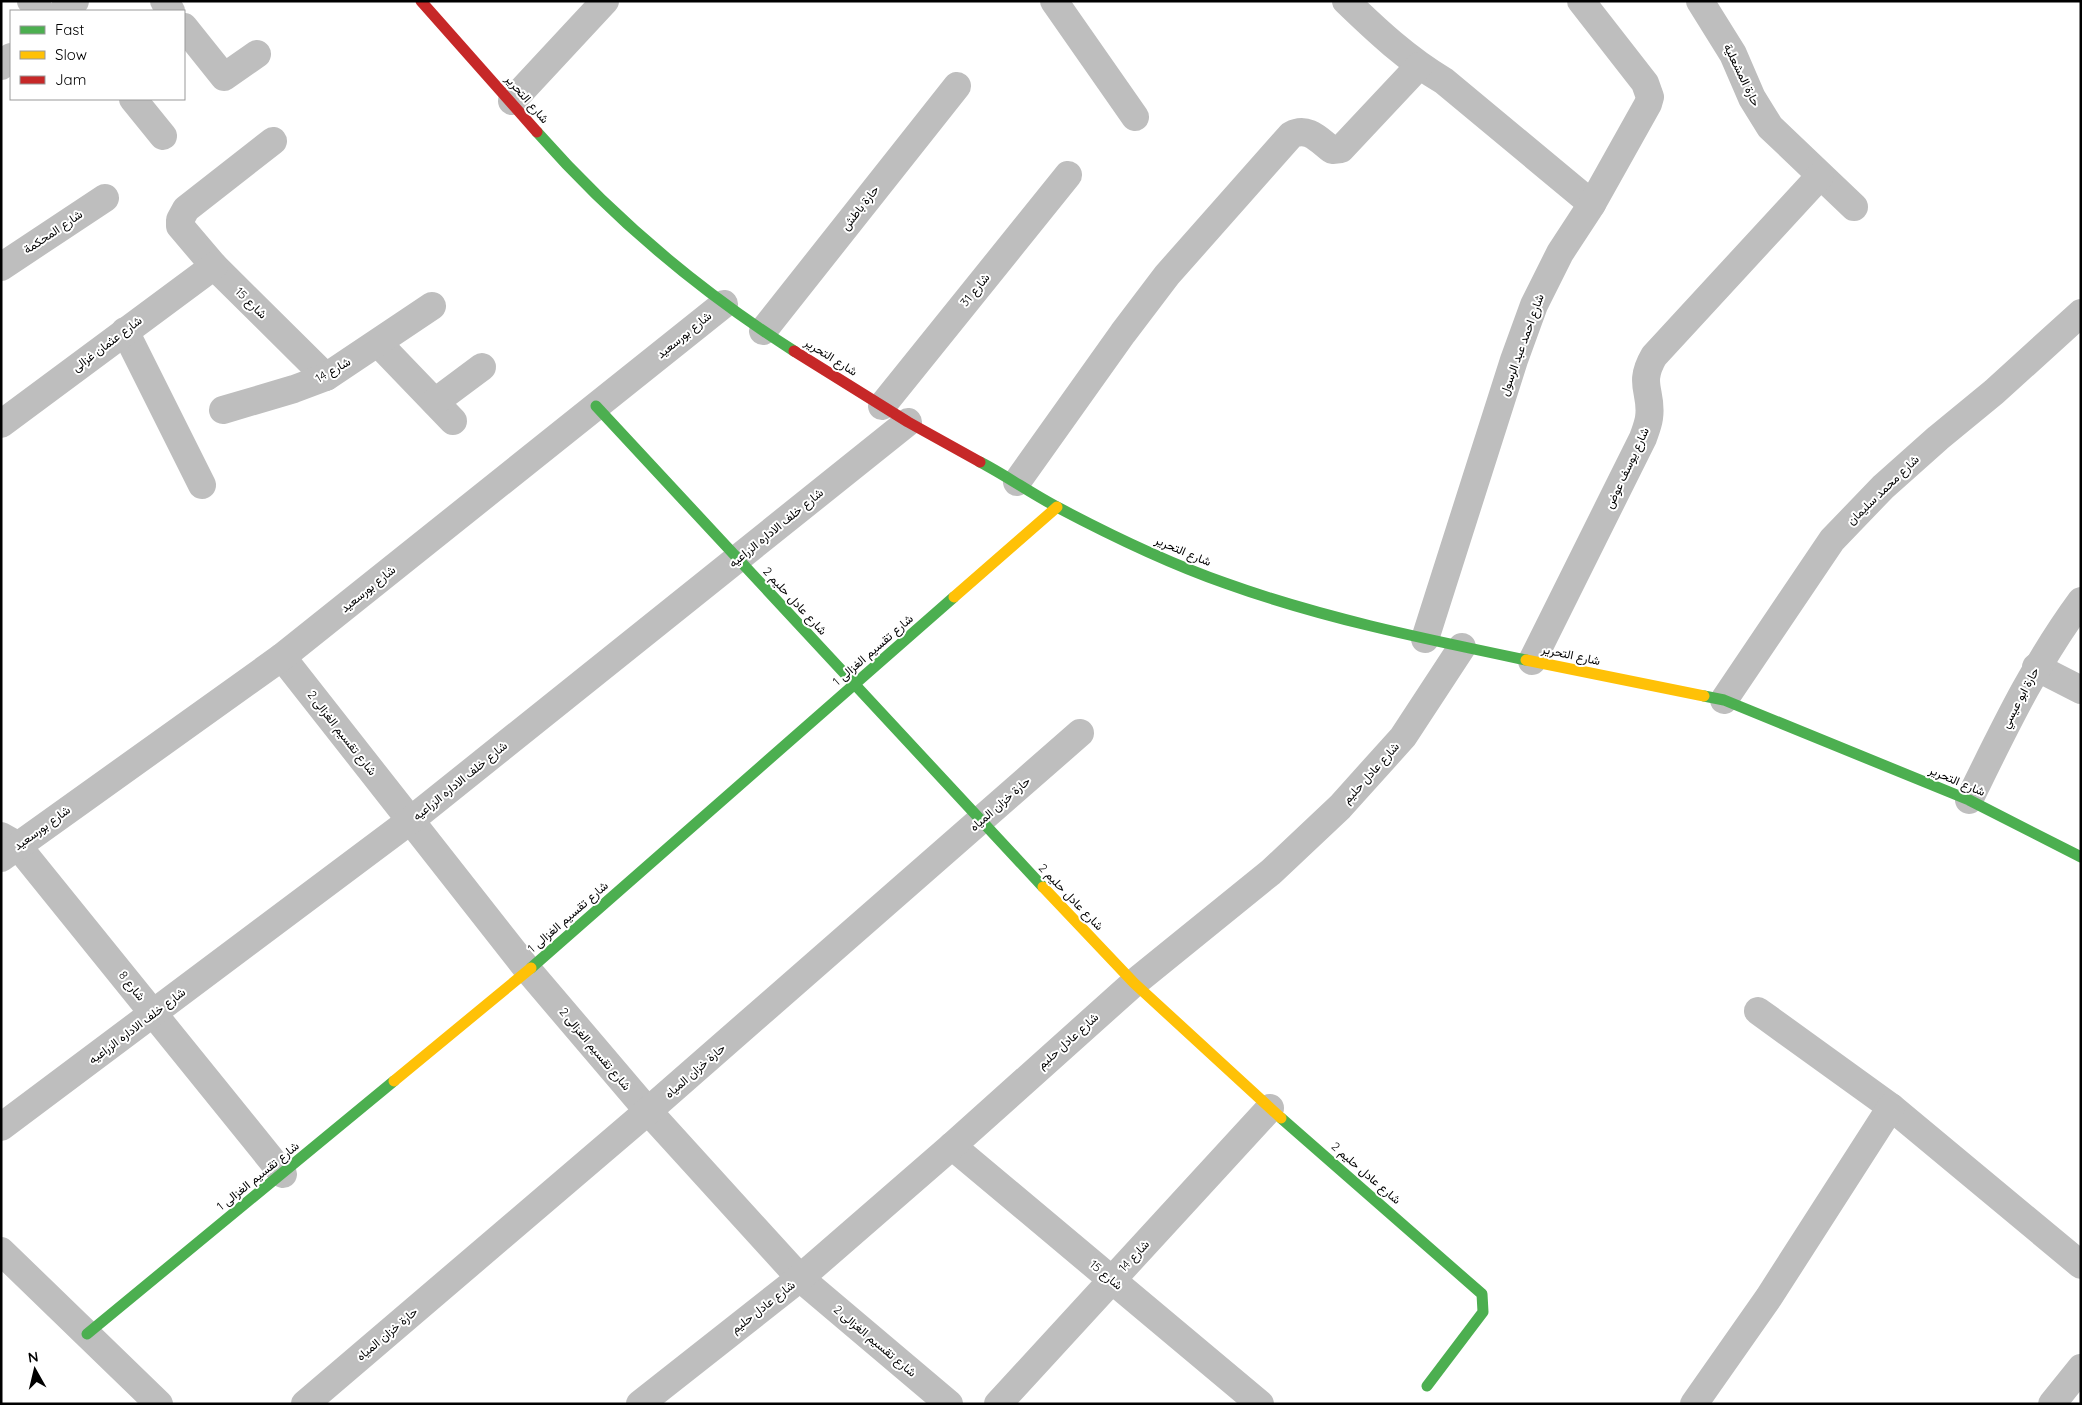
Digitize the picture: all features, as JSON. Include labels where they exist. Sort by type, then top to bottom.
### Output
[{"type":"street","points":[[64,10],[75,1]]},
{"type":"street","name":"شارع التحرير","points":[[421,1],[576,176],[647,243],[724,304],[763,331],[908,422],[1017,482],[1057,507],[1140,548],[1224,583],[1316,612],[1426,639],[1724,700],[1969,800],[2081,856]]},
{"type":"street","points":[[512,102],[605,1]]},
{"type":"street","points":[[1054,1],[1135,117]]},
{"type":"street","points":[[1346,1],[1380,34],[1418,66],[1444,81],[1592,204]]},
{"type":"street","name":"شارع احمد عبد الرسول","points":[[1426,639],[1514,360],[1534,305],[1560,253],[1592,204],[1648,104],[1650,97],[1645,83],[1581,1]]},
{"type":"street","name":"حارة المشعلية","points":[[1700,1],[1733,54],[1760,113],[1782,140],[1854,207]]},
{"type":"street","points":[[185,28],[224,77],[256,54]]},
{"type":"street","points":[[1017,482],[1123,333],[1167,275],[1291,136],[1297,132],[1312,134],[1332,150],[1341,149],[1418,66]]},
{"type":"street","name":"حارة باطش","points":[[763,331],[958,86]]},
{"type":"street","points":[[134,100],[163,136]]},
{"type":"street","name":"شارع 15","points":[[273,141],[186,209],[180,220],[180,226],[214,266],[326,377]]},
{"type":"street","name":"شارع 31","points":[[882,406],[1068,176]]},
{"type":"street","name":"شارع يوسف عوض","points":[[1532,660],[1643,438],[1649,418],[1644,382],[1647,368],[1654,356],[1820,176]]},
{"type":"street","name":"شارع المحكمة","points":[[1,267],[105,198]]},
{"type":"street","name":"شارع عثمان غزالى","points":[[1,424],[125,330],[214,266]]},
{"type":"street","name":"شارع بورسعيد","points":[[7,846],[282,657],[724,304]]},
{"type":"street","name":"شارع 14","points":[[223,410],[294,389],[326,377],[432,306]]},
{"type":"street","name":"شارع محمد سليمان","points":[[1724,700],[1832,540],[1883,487],[1994,392],[2081,313]]},
{"type":"street","points":[[125,330],[202,485]]},
{"type":"street","points":[[378,343],[444,412],[482,366]]},
{"type":"street","name":"شارع عادل حليم 2","points":[[596,406],[980,822],[1134,983],[1270,1108],[1482,1294],[1484,1312],[1427,1386]]},
{"type":"street","name":"شارع خلف الاداره الزراعيه","points":[[1,1127],[411,820],[908,422]]},
{"type":"street","name":"شارع تقسيم الغزالى 1","points":[[87,1334],[528,970],[1057,507]]},
{"type":"street","name":"حارة ابو عيسي","points":[[1969,800],[2036,667],[2081,601]]},
{"type":"street","name":"شارع عادل حليم","points":[[640,1404],[800,1278],[952,1146],[1134,983],[1271,872],[1340,807],[1403,737],[1462,646]]},
{"type":"street","name":"شارع تقسيم الغزالى 2","points":[[282,657],[528,970],[648,1112],[800,1278],[949,1404]]},
{"type":"street","points":[[2036,667],[2078,684]]},
{"type":"street","name":"حارة خزان المياه","points":[[305,1404],[648,1112],[1080,733]]},
{"type":"street","name":"شارع 8","points":[[7,846],[154,1014],[283,1174]]},
{"type":"street","points":[[1758,1011],[1891,1106],[2081,1265]]},
{"type":"street","points":[[1694,1404],[1769,1296],[1891,1106]]},
{"type":"street","name":"شارع 14","points":[[998,1404],[1270,1108]]},
{"type":"street","name":"شارع 15","points":[[952,1146],[1260,1404]]},
{"type":"street","points":[[1,1251],[159,1404]]},
{"type":"street","points":[[2052,1404],[2081,1368]]},
{"type":"traffic: fast","points":[[537,132],[626,223],[724,303],[794,351]]},
{"type":"traffic: fast","points":[[596,406],[1043,887]]},
{"type":"traffic: fast","points":[[980,462],[1049,503],[1099,529],[1161,558],[1225,583],[1336,617],[1412,636],[1526,660]]},
{"type":"traffic: fast","points":[[531,968],[954,597]]},
{"type":"traffic: fast","points":[[1704,696],[1724,700],[1969,800],[2081,857]]},
{"type":"traffic: fast","points":[[87,1334],[394,1081]]},
{"type":"traffic: fast","points":[[1281,1118],[1482,1294],[1483,1312],[1427,1386]]},
{"type":"traffic: slow","points":[[954,597],[1057,507]]},
{"type":"traffic: slow","points":[[1526,660],[1704,696]]},
{"type":"traffic: slow","points":[[1043,887],[1134,983],[1281,1118]]},
{"type":"traffic: slow","points":[[394,1081],[531,968]]},
{"type":"traffic: jam","points":[[421,1],[537,132]]},
{"type":"traffic: jam","points":[[794,351],[908,422],[980,462]]}]
